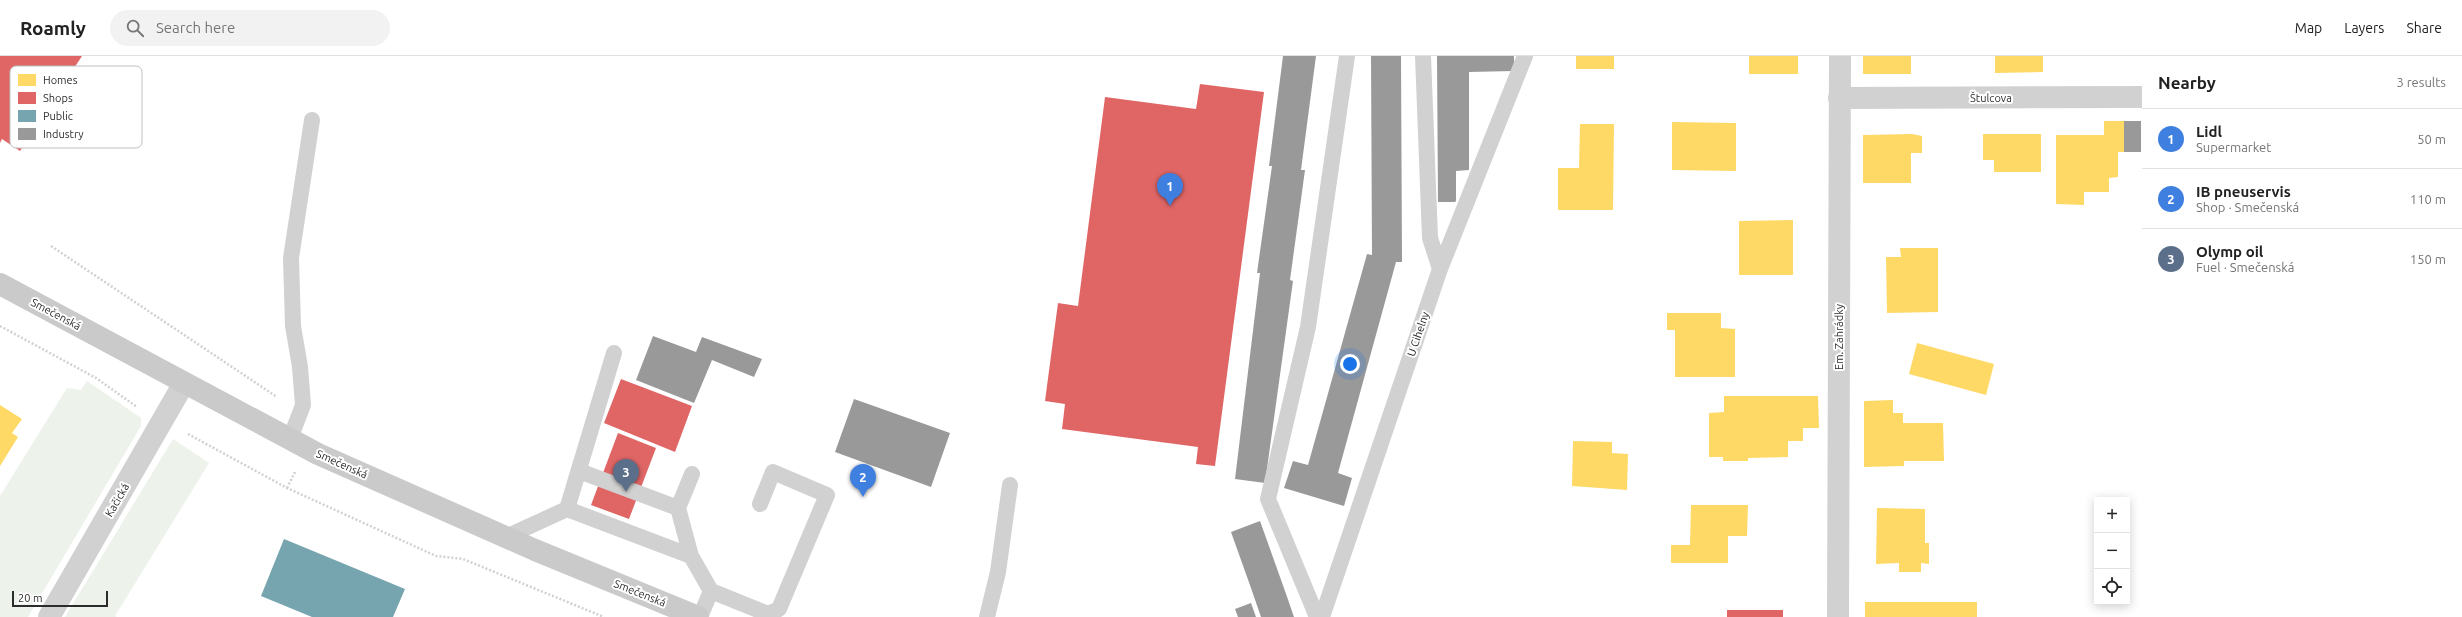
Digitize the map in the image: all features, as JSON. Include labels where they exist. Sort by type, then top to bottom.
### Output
[{"type":"street","name":"Em. Zahrádky","points":[[1838,617],[1840,56]]},
{"type":"street","name":"Štulcova","points":[[1840,98],[2142,97]]},
{"type":"street","name":"Smečenská","points":[[0,284],[298,443],[506,537],[699,617]]},
{"type":"street","name":"Kačická","points":[[49,617],[184,383]]},
{"type":"lane","points":[[1317,617],[1268,499],[1308,327],[1347,56]]},
{"type":"lane","points":[[1423,56],[1430,238],[1440,269]]},
{"type":"lane","name":"U Cihelny","points":[[1322,617],[1440,269],[1525,56]]},
{"type":"lane","points":[[298,443],[302,413],[300,367],[290,293],[291,258],[312,120]]},
{"type":"lane","points":[[567,509],[614,353]]},
{"type":"lane","points":[[579,471],[678,508]]},
{"type":"lane","points":[[692,474],[678,508],[690,556],[711,591],[768,614],[779,609],[827,495],[773,472],[760,504]]},
{"type":"lane","points":[[987,617],[998,572],[1010,485]]},
{"type":"lane","points":[[506,537],[567,509],[690,556]]},
{"type":"lane","points":[[699,617],[711,591]]},
{"type":"path","points":[[51,246],[302,413]]},
{"type":"path","points":[[0,326],[96,378],[140,408]]},
{"type":"path","points":[[182,431],[287,488],[436,556],[463,558],[604,617]]},
{"type":"path","points":[[287,488],[298,443]]},
{"type":"shaded area","points":[[87,381],[141,418],[141,426],[28,617],[0,617],[0,496],[67,388],[81,390]]},
{"type":"shaded area","points":[[173,439],[209,463],[115,616],[117,617],[65,617]]},
{"type":"building: Homes","points":[[1576,56],[1614,56],[1614,69],[1576,69]]},
{"type":"building: Homes","points":[[1749,56],[1798,56],[1798,74],[1749,74]]},
{"type":"building: Homes","points":[[1863,56],[1911,56],[1911,74],[1863,74]]},
{"type":"building: Homes","points":[[1995,56],[2043,56],[2043,72],[1995,73]]},
{"type":"building: Homes","points":[[2104,121],[2124,121],[2124,152],[2118,152],[2118,177],[2109,178],[2109,192],[2084,192],[2084,205],[2056,204],[2056,135],[2104,135]]},
{"type":"building: Homes","points":[[1672,122],[1736,123],[1736,171],[1672,170]]},
{"type":"building: Homes","points":[[1580,124],[1614,124],[1613,210],[1558,210],[1558,168],[1579,168]]},
{"type":"building: Homes","points":[[1912,134],[1922,136],[1922,153],[1911,153],[1911,183],[1863,183],[1863,135]]},
{"type":"building: Homes","points":[[1983,134],[2041,134],[2041,172],[1994,172],[1994,160],[1983,160]]},
{"type":"building: Homes","points":[[1793,220],[1793,275],[1739,275],[1739,221]]},
{"type":"building: Homes","points":[[1900,248],[1938,248],[1938,312],[1887,313],[1886,257],[1901,257]]},
{"type":"building: Homes","points":[[1667,313],[1721,313],[1721,328],[1735,329],[1735,377],[1675,377],[1675,330],[1667,330]]},
{"type":"building: Homes","points":[[1917,343],[1994,364],[1986,395],[1909,374]]},
{"type":"building: Homes","points":[[1724,396],[1818,396],[1819,428],[1803,428],[1803,441],[1788,441],[1788,457],[1748,458],[1748,461],[1723,461],[1723,457],[1709,457],[1709,413],[1724,412]]},
{"type":"building: Homes","points":[[1893,400],[1893,413],[1903,413],[1903,423],[1943,423],[1944,461],[1904,461],[1904,466],[1864,467],[1864,401]]},
{"type":"building: Homes","points":[[0,405],[22,419],[12,433],[18,437],[0,466]]},
{"type":"building: Homes","points":[[1573,441],[1612,442],[1612,453],[1628,454],[1627,490],[1572,486]]},
{"type":"building: Homes","points":[[1691,505],[1748,505],[1747,536],[1728,536],[1728,563],[1671,563],[1671,545],[1690,545]]},
{"type":"building: Homes","points":[[1877,508],[1925,509],[1925,543],[1929,543],[1929,564],[1921,563],[1921,572],[1899,572],[1899,563],[1876,564]]},
{"type":"building: Homes","points":[[1865,602],[1977,602],[1977,617],[1865,617]]},
{"type":"building: Shops","points":[[0,56],[82,56],[75,66],[10,66],[10,144],[2,139],[0,143]]},
{"type":"building: Shops","points":[[1200,84],[1264,92],[1215,466],[1196,464],[1198,447],[1062,429],[1065,404],[1045,401],[1058,303],[1078,306],[1105,97],[1196,109]]},
{"type":"building: Shops","points":[[621,379],[692,406],[675,452],[604,423]]},
{"type":"building: Shops","points":[[618,433],[656,448],[629,519],[591,505]]},
{"type":"building: Shops","points":[[1727,610],[1783,610],[1783,617],[1727,617]]},
{"type":"building: Public","points":[[284,539],[405,589],[393,617],[312,617],[261,596]]},
{"type":"building: Industry","points":[[1283,56],[1316,56],[1301,170],[1305,170],[1290,280],[1293,281],[1265,483],[1235,479],[1260,273],[1257,273],[1272,166],[1269,166]]},
{"type":"building: Industry","points":[[1371,56],[1401,56],[1402,262],[1396,262],[1338,473],[1352,478],[1344,506],[1284,488],[1293,461],[1308,465],[1367,254],[1372,255]]},
{"type":"building: Industry","points":[[1437,56],[1514,56],[1514,71],[1469,72],[1469,170],[1456,171],[1455,202],[1438,202]]},
{"type":"building: Industry","points":[[2124,121],[2141,121],[2141,152],[2124,152]]},
{"type":"building: Industry","points":[[653,336],[696,352],[702,337],[762,359],[754,377],[712,360],[694,403],[636,380]]},
{"type":"building: Industry","points":[[854,399],[950,433],[931,487],[835,452]]},
{"type":"building: Industry","points":[[1260,521],[1294,617],[1261,617],[1231,532]]},
{"type":"building: Industry","points":[[1251,603],[1256,617],[1238,617],[1235,609]]},
{"type":"place","name":"Lidl","points":[[1170,206]]},
{"type":"place","name":"Olymp oil","points":[[626,492]]},
{"type":"place","name":"IB pneuservis","points":[[863,497]]}]
